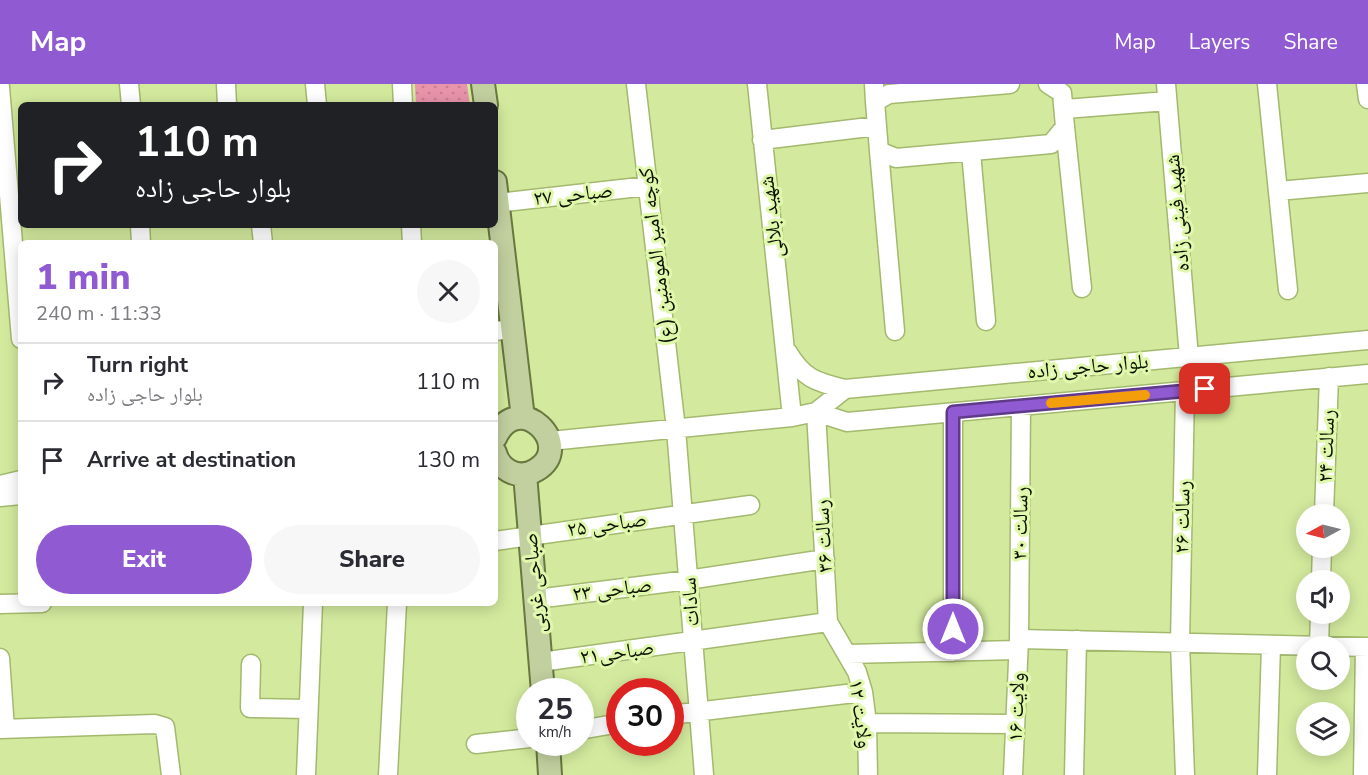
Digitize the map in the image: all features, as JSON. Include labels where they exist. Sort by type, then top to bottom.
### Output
[{"type":"main road","points":[[483,84],[486,102]]},
{"type":"main road","points":[[498,224],[504,330],[523,418]]},
{"type":"main road","points":[[498,431],[505,423],[523,418],[540,425],[550,441],[547,459],[534,472],[525,474],[508,471],[498,462]]},
{"type":"main road","name":"صباحی غربی","points":[[525,474],[542,678]]},
{"type":"main road","points":[[549,756],[550,775]]},
{"type":"street","points":[[129,84],[131,102]]},
{"type":"street","points":[[225,84],[227,102]]},
{"type":"street","points":[[315,84],[317,102]]},
{"type":"street","points":[[402,84],[403,102]]},
{"type":"street","name":"کوچه امیر المومنین (ع)","points":[[636,84],[676,429]]},
{"type":"street","name":"شهید بلالی","points":[[757,84],[792,417]]},
{"type":"street","points":[[895,331],[875,93],[889,94],[1010,84]]},
{"type":"street","points":[[1267,84],[1288,290]]},
{"type":"street","points":[[1366,84],[1368,99]]},
{"type":"street","points":[[0,87],[18,303]]},
{"type":"street","points":[[1060,99],[1166,93]]},
{"type":"street","name":"شهید فینی زاده","points":[[1166,93],[1189,349]]},
{"type":"street","points":[[879,151],[896,158],[1051,144],[1060,99]]},
{"type":"street","points":[[1060,99],[1082,288]]},
{"type":"street","points":[[762,140],[877,126]]},
{"type":"street","points":[[971,152],[986,321]]},
{"type":"street","points":[[1278,191],[1368,183]]},
{"type":"street","name":"صباحی ۲۷","points":[[498,189],[648,186]]},
{"type":"street","name":"بلوار حاجی زاده","points":[[786,350],[798,370],[818,383],[845,388],[1189,349],[1368,340]]},
{"type":"street","name":"بلوار حاجی زاده","points":[[816,412],[846,423],[1368,374]]},
{"type":"street","name":"رسالت ۲۴","points":[[1324,504],[1329,377]]},
{"type":"street","points":[[550,441],[792,417],[816,412],[845,388]]},
{"type":"street","name":"رسالت ۲۶","points":[[1185,391],[1180,643],[1185,775]]},
{"type":"street","name":"رسالت ۳۰","points":[[1018,645],[1021,406]]},
{"type":"street","name":"رسالت ۳۶","points":[[816,412],[828,622],[847,654]]},
{"type":"street","points":[[953,412],[953,652]]},
{"type":"street","name":"سادات","points":[[676,429],[704,775]]},
{"type":"street","points":[[0,485],[18,481]]},
{"type":"street","points":[[0,497],[18,495]]},
{"type":"street","name":"صباحی ۲۵","points":[[498,540],[683,512],[750,505]]},
{"type":"street","name":"صباحی ۲۳","points":[[536,598],[688,580],[825,559]]},
{"type":"street","points":[[0,604],[18,604]]},
{"type":"street","points":[[306,775],[313,606]]},
{"type":"street","points":[[388,775],[397,606]]},
{"type":"street","name":"صباحی۲۱","points":[[541,662],[828,622]]},
{"type":"street","points":[[1074,775],[1077,640]]},
{"type":"street","points":[[847,654],[953,652],[1077,640],[1296,646]]},
{"type":"street","name":"ولایت ۱۶","points":[[1014,775],[1018,645]]},
{"type":"street","points":[[1267,775],[1271,645]]},
{"type":"street","points":[[1350,647],[1366,647],[1364,775]]},
{"type":"street","name":"ولایت ۱۲","points":[[847,654],[857,672],[863,692],[867,723],[868,775]]},
{"type":"street","points":[[0,658],[3,729],[156,724],[165,727],[171,775]]},
{"type":"street","points":[[250,664],[250,708],[308,709]]},
{"type":"street","points":[[684,713],[863,692]]},
{"type":"street","points":[[867,723],[1015,724]]},
{"type":"street","points":[[476,744],[516,740]]},
{"type":"shaded area","points":[[415,84],[467,84],[470,102],[416,102]]},
{"type":"slow traffic","points":[[1051,403],[1145,395]]},
{"type":"route","points":[[953,629],[953,412],[1205,389]]}]
